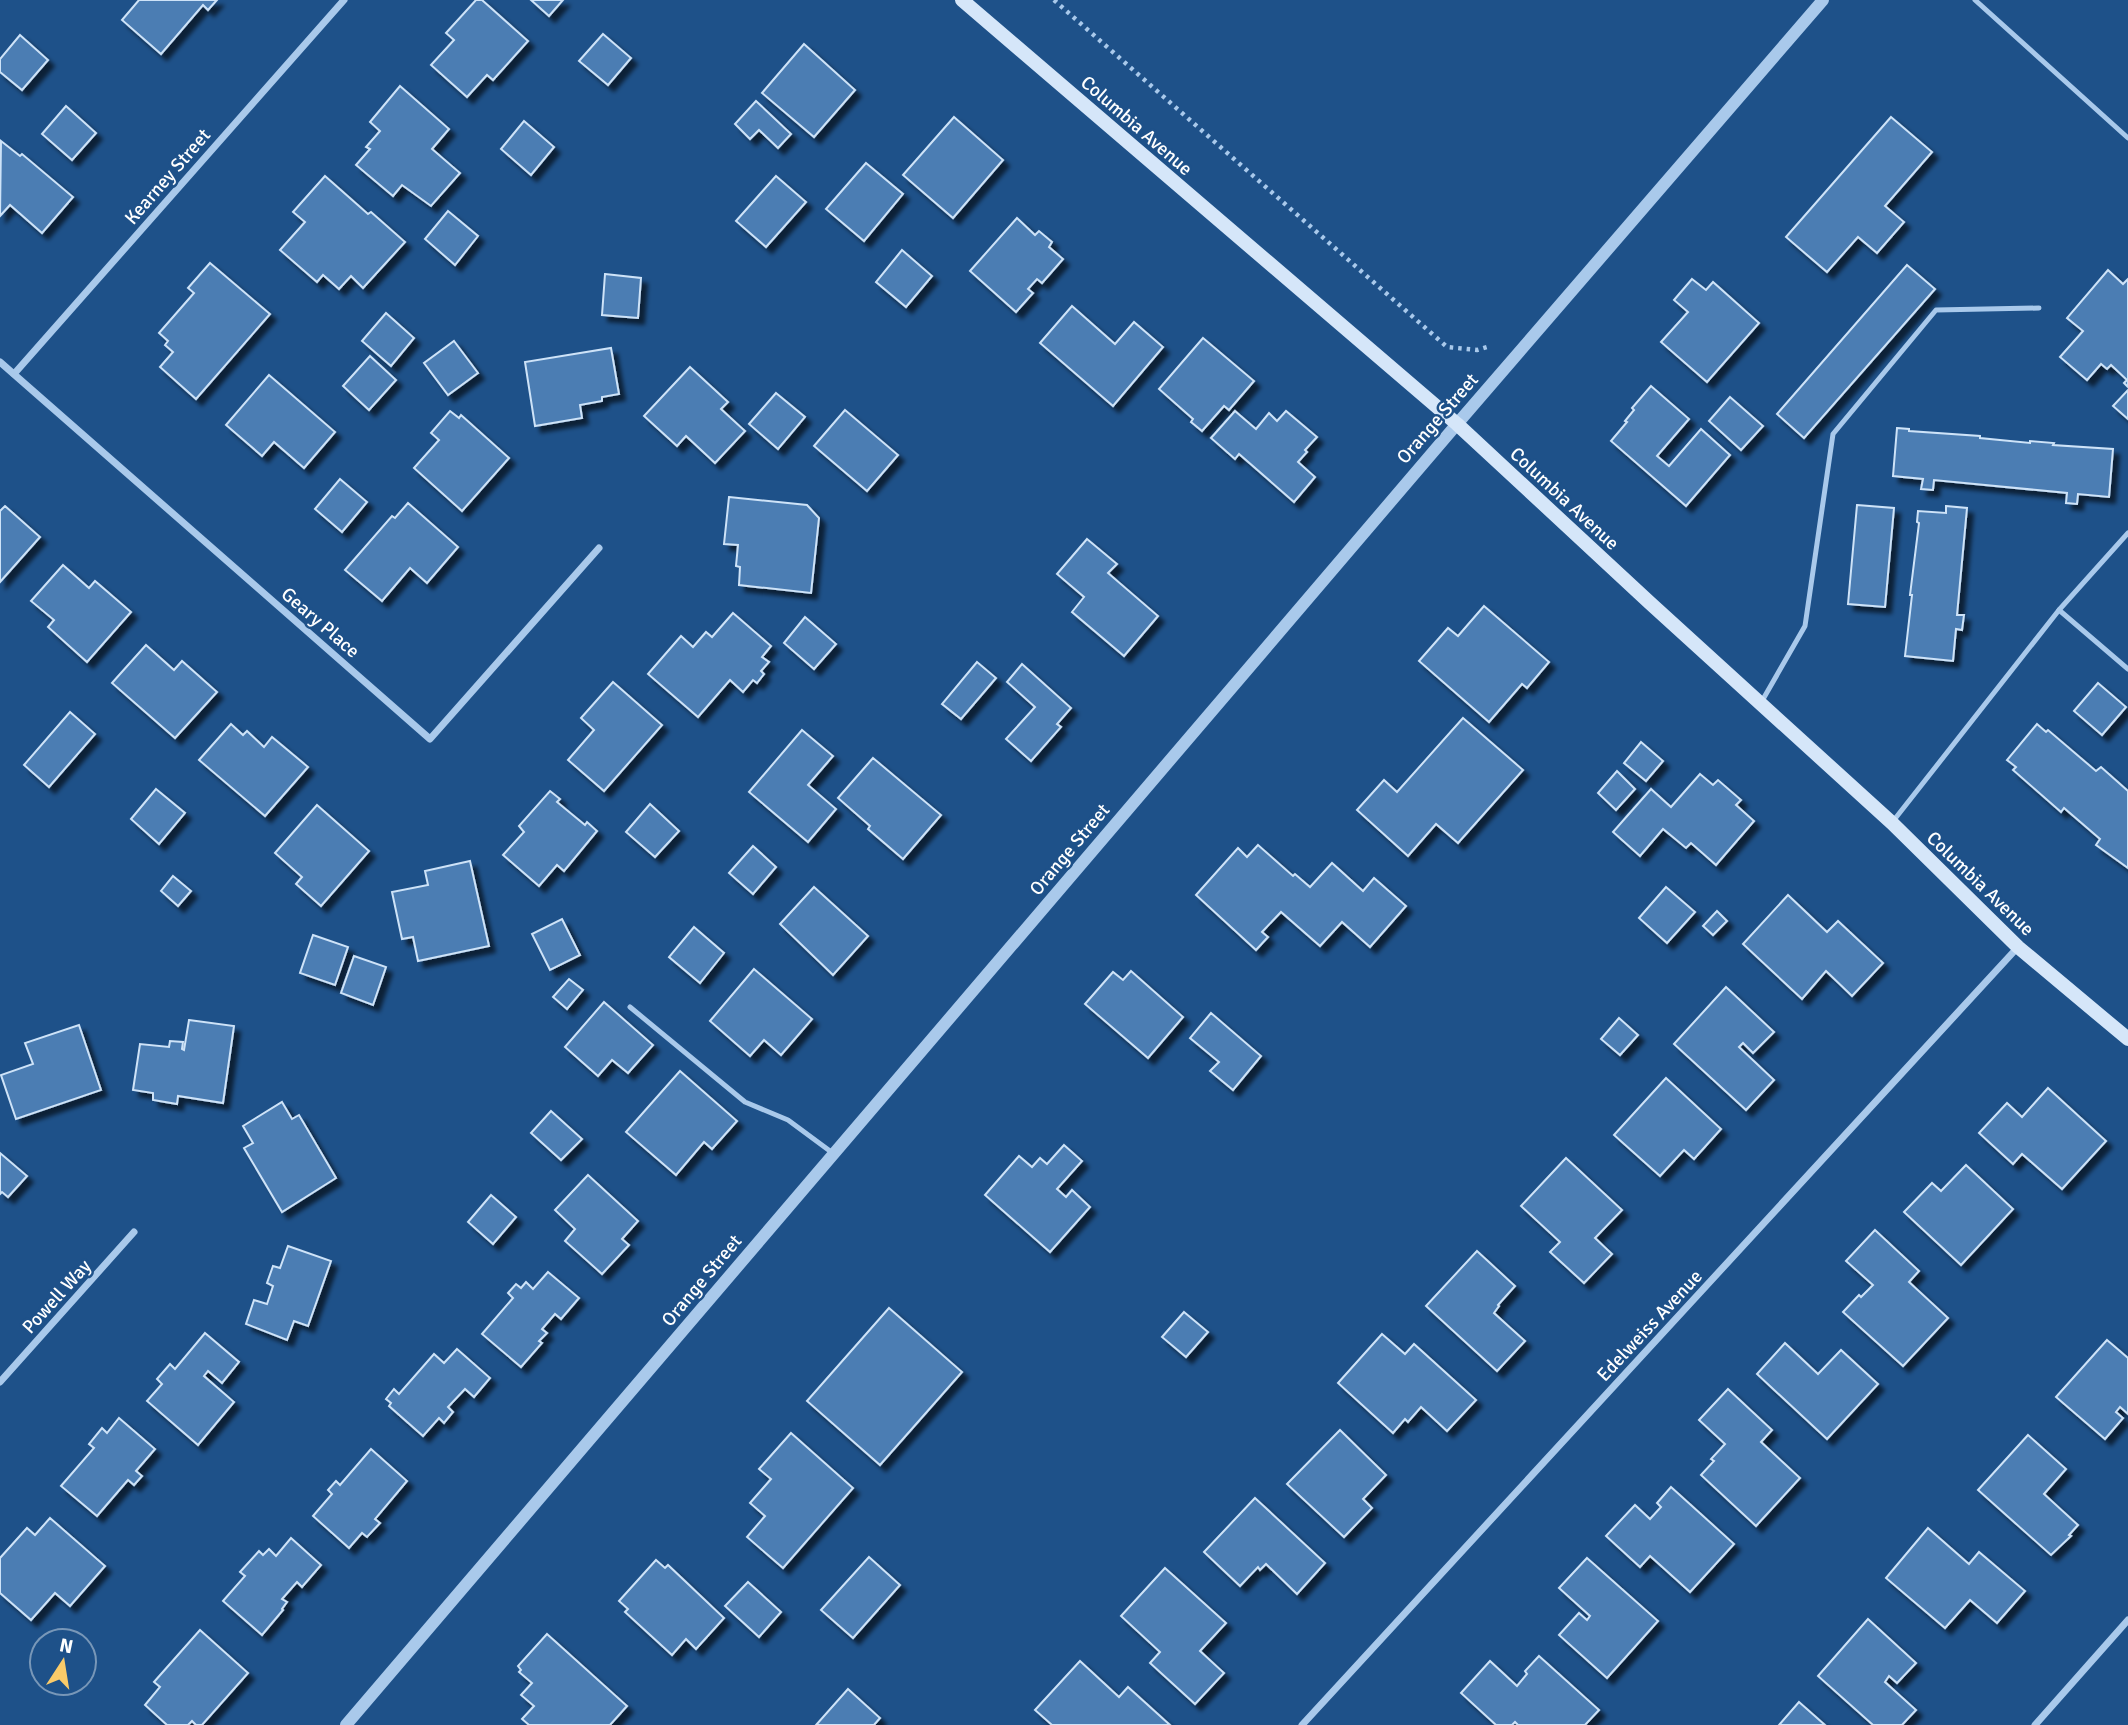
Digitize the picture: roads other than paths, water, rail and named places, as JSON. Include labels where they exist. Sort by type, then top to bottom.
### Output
[{"type":"main road","name":"Columbia Avenue","points":[[962,0],[1457,424],[1892,823],[2018,947],[2128,1039]]},
{"type":"street","name":"Kearney Street","points":[[14,374],[344,0]]},
{"type":"street","name":"Orange Street","points":[[346,1725],[1457,424],[1823,0]]},
{"type":"street","name":"Geary Place","points":[[0,362],[430,739],[599,548]]},
{"type":"street","name":"Edelweiss Avenue","points":[[1302,1725],[2018,947]]},
{"type":"street","name":"Powell Way","points":[[0,1382],[134,1232]]},
{"type":"street","points":[[2035,1725],[2128,1619]]},
{"type":"lane","points":[[1975,0],[2128,138]]},
{"type":"lane","points":[[1760,704],[1805,626],[1833,434],[1936,310],[2039,308]]},
{"type":"lane","points":[[1892,823],[2059,610],[2128,533]]},
{"type":"lane","points":[[2059,610],[2128,669]]},
{"type":"lane","points":[[630,1007],[745,1102],[788,1120],[834,1154]]}]
